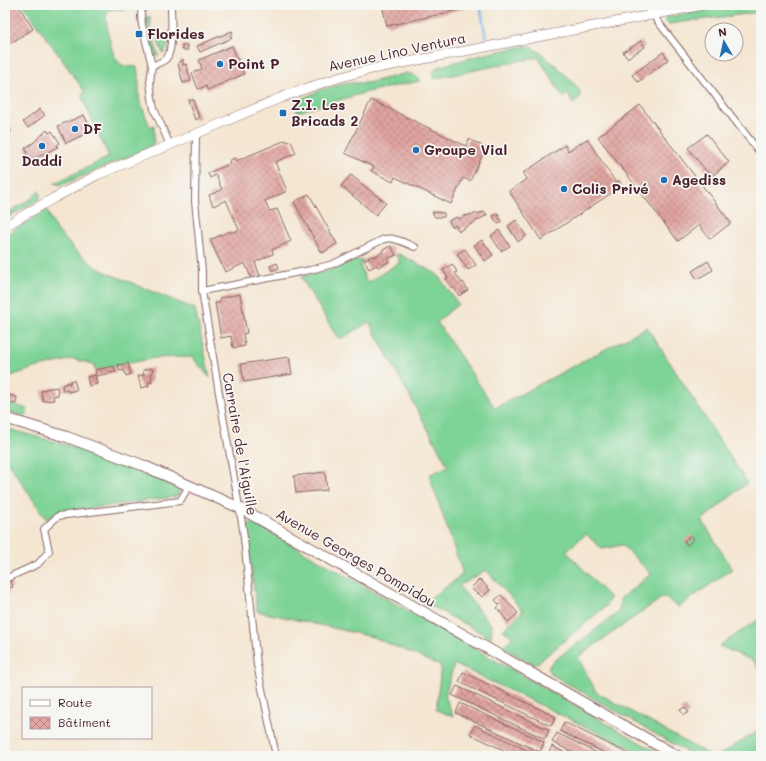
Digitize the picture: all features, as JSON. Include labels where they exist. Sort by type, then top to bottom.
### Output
[{"type":"main road","name":"Avenue Lino Ventura","points":[[5,226],[97,175],[280,98],[340,77],[372,69],[703,5]]},
{"type":"main road","name":"Avenue Georges Pompidou","points":[[5,418],[67,437],[142,465],[240,508],[677,756]]},
{"type":"street","points":[[142,5],[142,30],[152,66],[150,82],[154,109],[170,145]]},
{"type":"street","points":[[152,66],[166,59],[170,53],[171,5]]},
{"type":"street","points":[[645,5],[761,154]]},
{"type":"street","name":"Carraire de l'Aiguille","points":[[196,134],[195,200],[202,271],[202,292],[240,508],[257,665],[276,756]]},
{"type":"street","points":[[202,292],[333,264],[384,239],[396,239],[415,247]]},
{"type":"street","points":[[5,579],[38,564],[50,551],[44,529],[58,516],[180,501],[190,486]]},
{"type":"green space","points":[[23,5],[126,5],[126,10],[115,9],[108,11],[106,17],[110,44],[119,63],[124,66],[137,67],[139,99],[150,127],[154,125],[154,142],[151,147],[64,184],[61,185],[55,183],[109,157],[81,95],[85,92]]},
{"type":"green space","points":[[733,5],[761,5],[761,12],[668,24],[664,20],[667,17]]},
{"type":"green space","points":[[145,17],[150,17],[151,36],[154,37],[159,56],[153,53]]},
{"type":"green space","points":[[159,37],[168,37],[167,48],[163,53],[159,44]]},
{"type":"green space","points":[[526,46],[531,47],[543,54],[558,67],[580,92],[580,97],[578,100],[573,104],[568,94],[563,97],[538,57],[433,79],[434,71],[437,67],[485,54]]},
{"type":"green space","points":[[407,73],[414,75],[420,81],[371,91],[297,112],[296,103],[301,99],[323,89],[348,83],[368,83]]},
{"type":"green space","points":[[39,191],[40,197],[38,200],[5,219],[5,214],[34,197],[34,195]]},
{"type":"green space","points":[[47,210],[55,228],[74,249],[94,266],[195,309],[210,378],[192,357],[155,358],[95,370],[93,364],[73,359],[34,368],[5,378],[5,235]]},
{"type":"green space","points":[[399,254],[437,274],[458,304],[437,322],[495,408],[647,327],[747,483],[702,520],[732,569],[679,607],[663,597],[578,657],[596,692],[711,756],[694,756],[551,674],[548,669],[551,663],[619,612],[620,599],[651,574],[622,545],[602,549],[586,534],[566,551],[610,598],[605,607],[535,665],[502,647],[513,637],[503,630],[523,611],[486,570],[459,586],[492,626],[491,638],[412,596],[414,590],[430,599],[463,574],[429,475],[448,466],[369,322],[341,339],[339,336],[337,337],[301,277],[330,270],[357,260],[363,261],[360,266],[367,283],[400,262],[396,255]]},
{"type":"green space","points":[[5,402],[28,409],[27,414],[25,416],[5,411]]},
{"type":"green space","points":[[5,428],[81,449],[179,488],[179,494],[174,497],[63,512],[46,519],[5,458]]},
{"type":"green space","points":[[247,524],[255,524],[664,756],[647,756],[454,664],[445,696],[453,716],[436,710],[441,666],[373,637],[257,611],[246,528]]},
{"type":"green space","points":[[761,618],[761,674],[754,661],[719,646]]},
{"type":"green space","points":[[761,729],[761,756],[718,756]]},
{"type":"building","points":[[5,5],[18,5],[33,29],[9,44],[5,37]]},
{"type":"building","points":[[382,5],[472,5],[472,7],[387,26]]},
{"type":"building","points":[[232,31],[233,34],[230,35],[232,38],[200,52],[197,46]]},
{"type":"building","points":[[641,41],[645,47],[627,58],[623,52]]},
{"type":"building","points":[[182,45],[187,45],[188,50],[182,50]]},
{"type":"building","name":"Point P","points":[[232,46],[244,74],[207,90],[206,86],[198,89],[192,73],[202,69],[199,60]]},
{"type":"building","points":[[663,52],[668,60],[638,82],[632,75]]},
{"type":"building","points":[[183,59],[183,65],[186,64],[191,81],[183,83],[178,64]]},
{"type":"building","points":[[193,99],[199,118],[195,120],[188,100]]},
{"type":"building","name":"Groupe Vial","points":[[371,100],[466,146],[469,139],[486,148],[470,181],[463,178],[451,204],[395,177],[393,182],[371,171],[374,167],[345,153]]},
{"type":"building","name":"Agediss","points":[[640,105],[731,223],[710,239],[699,225],[678,241],[598,137]]},
{"type":"building","points":[[40,109],[45,115],[28,128],[23,122]]},
{"type":"building","name":"DF","points":[[84,115],[92,131],[66,143],[58,126]]},
{"type":"building","points":[[5,124],[9,124],[11,132],[7,133]]},
{"type":"building","name":"Daddi","points":[[47,130],[49,133],[52,131],[60,143],[57,145],[58,147],[41,155],[33,161],[30,157],[25,157],[27,152],[25,148]]},
{"type":"building","points":[[707,134],[729,162],[711,177],[688,148]]},
{"type":"building","name":"Colis Privé","points":[[587,139],[616,183],[619,181],[621,185],[618,187],[619,188],[541,240],[509,191],[527,179],[523,173],[565,145],[568,151]]},
{"type":"building","points":[[286,140],[287,142],[291,141],[296,153],[275,162],[287,191],[265,201],[269,211],[277,209],[291,241],[272,250],[273,254],[255,262],[260,276],[251,278],[245,263],[225,272],[210,240],[230,231],[231,233],[239,230],[226,200],[213,206],[209,195],[222,190],[216,175],[210,178],[208,173],[230,164],[229,161],[234,158],[236,161]]},
{"type":"building","points":[[351,175],[386,203],[376,215],[341,186]]},
{"type":"building","points":[[309,194],[337,244],[322,253],[294,202]]},
{"type":"building","points":[[432,212],[444,213],[444,217],[435,217]]},
{"type":"building","points":[[485,212],[487,215],[459,231],[455,225],[452,227],[449,221],[458,217],[460,219],[466,215]]},
{"type":"building","points":[[498,214],[502,222],[498,224],[493,216]]},
{"type":"building","points":[[516,220],[526,236],[518,242],[508,226]]},
{"type":"building","points":[[499,230],[510,246],[501,251],[491,236]]},
{"type":"building","points":[[482,240],[493,255],[485,261],[474,245]]},
{"type":"building","points":[[391,246],[396,255],[387,259],[389,262],[369,269],[364,260],[383,252],[382,250]]},
{"type":"building","points":[[465,249],[476,265],[468,270],[457,254]]},
{"type":"building","points":[[708,261],[713,270],[697,279],[692,271]]},
{"type":"building","points":[[277,263],[279,268],[272,271],[270,266]]},
{"type":"building","points":[[452,264],[457,272],[455,273],[468,290],[459,296],[454,288],[452,289],[443,270]]},
{"type":"building","points":[[240,294],[247,333],[243,334],[245,346],[233,348],[231,336],[221,338],[215,303],[220,303],[220,298]]},
{"type":"building","points":[[289,357],[292,374],[244,382],[241,364]]},
{"type":"building","points":[[128,363],[131,374],[126,376],[124,370],[120,371],[118,365]]},
{"type":"building","points":[[114,366],[116,372],[96,376],[95,370]]},
{"type":"building","points":[[152,368],[152,382],[148,383],[149,386],[141,388],[138,376],[144,375],[143,370]]},
{"type":"building","points":[[95,375],[97,384],[89,386],[87,377]]},
{"type":"building","points":[[74,380],[77,390],[68,392],[68,390],[63,391],[62,385],[68,382],[70,384],[70,381]]},
{"type":"building","points":[[57,387],[58,395],[53,396],[54,400],[43,401],[41,391]]},
{"type":"building","points":[[5,394],[17,397],[16,404],[5,401]]},
{"type":"building","points":[[325,472],[327,490],[296,493],[294,476]]},
{"type":"building","points":[[691,535],[694,539],[687,545],[684,541]]},
{"type":"building","points":[[9,578],[13,587],[7,589],[9,594],[5,596],[5,580]]},
{"type":"building","points":[[480,579],[490,590],[482,597],[471,588]]},
{"type":"building","points":[[501,595],[518,613],[508,622],[497,608],[500,605],[495,600]]},
{"type":"building","points":[[463,672],[556,717],[551,726],[459,682]]},
{"type":"building","points":[[457,686],[549,730],[545,739],[452,695]]},
{"type":"building","points":[[460,703],[544,742],[540,752],[456,713]]},
{"type":"building","points":[[685,707],[689,712],[684,715],[680,710]]},
{"type":"building","points":[[564,722],[633,756],[611,756],[560,731]]},
{"type":"building","points":[[475,725],[539,756],[516,756],[470,734]]},
{"type":"building","points":[[557,733],[603,756],[580,756],[552,742]]},
{"type":"building","points":[[552,746],[571,756],[548,755]]},
{"type":"waterway","points":[[480,5],[486,37]]},
{"type":"place","name":"Florides","points":[[139,34]]},
{"type":"place","name":"Point P","points":[[220,64]]},
{"type":"place","name":"Z.I. Les Bricads 2","points":[[283,113]]},
{"type":"place","name":"DF","points":[[75,129]]},
{"type":"place","name":"Daddi","points":[[42,146]]},
{"type":"place","name":"Groupe Vial","points":[[416,150]]},
{"type":"place","name":"Agediss","points":[[664,180]]},
{"type":"place","name":"Colis Privé","points":[[564,189]]}]
